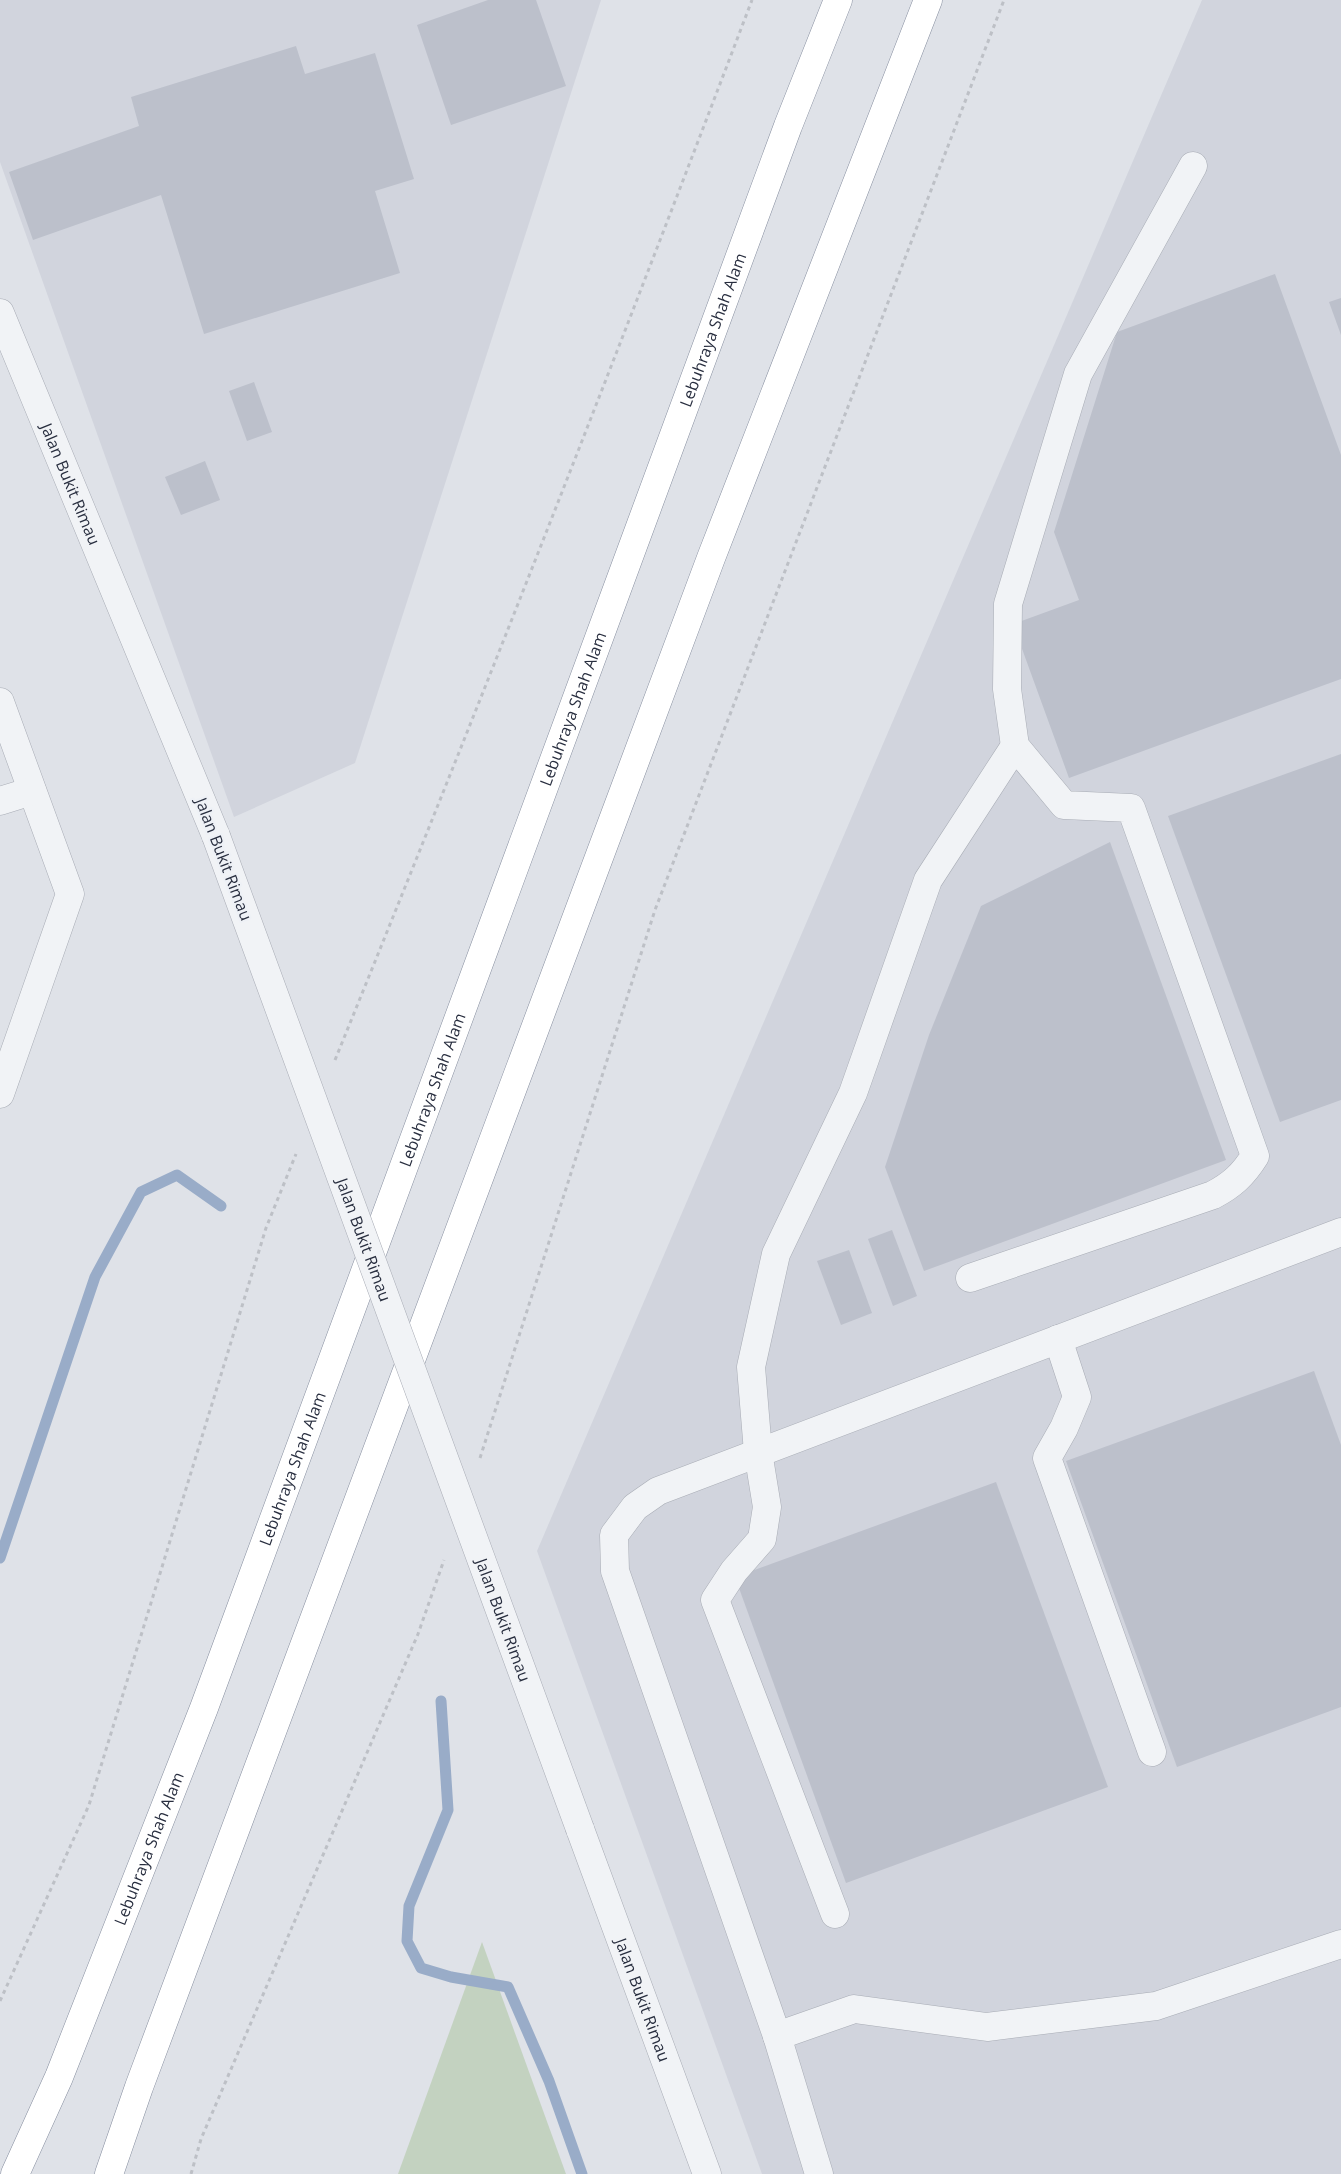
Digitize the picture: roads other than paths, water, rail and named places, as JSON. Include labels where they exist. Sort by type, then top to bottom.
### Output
[{"type":"highway","name":"Lebuhraya Shah Alam","points":[[15,2174],[58,2077],[204,1708],[782,144],[838,0]]},
{"type":"highway","points":[[109,2174],[150,2059],[711,558],[928,0]]},
{"type":"street","points":[[970,1278],[1213,1195],[1233,1184],[1245,1172],[1254,1156],[1131,808],[1064,805],[1015,746],[1007,689],[1008,604],[1078,374],[1194,166]]},
{"type":"street","name":"Jalan Bukit Rimau","points":[[0,313],[216,836],[707,2174]]},
{"type":"street","points":[[0,702],[70,894],[0,1094]]},
{"type":"street","points":[[835,1914],[715,1600],[734,1571],[762,1539],[766,1507],[758,1452],[750,1367],[776,1254],[853,1093],[928,880],[1015,746]]},
{"type":"street","points":[[0,801],[32,791]]},
{"type":"street","points":[[819,2174],[778,2036],[615,1571],[614,1535],[634,1507],[658,1491],[1341,1232]]},
{"type":"street","points":[[1058,1339],[1077,1397],[1064,1428],[1047,1458],[1152,1752]]},
{"type":"street","points":[[778,2036],[854,2009],[988,2027],[1156,2006],[1341,1944]]},
{"type":"waterway","points":[[0,1558],[95,1277],[141,1192],[177,1175],[221,1206]]},
{"type":"waterway","points":[[441,1701],[448,1810],[409,1906],[407,1941],[421,1968],[451,1977],[508,1987],[549,2081],[582,2174]]}]
